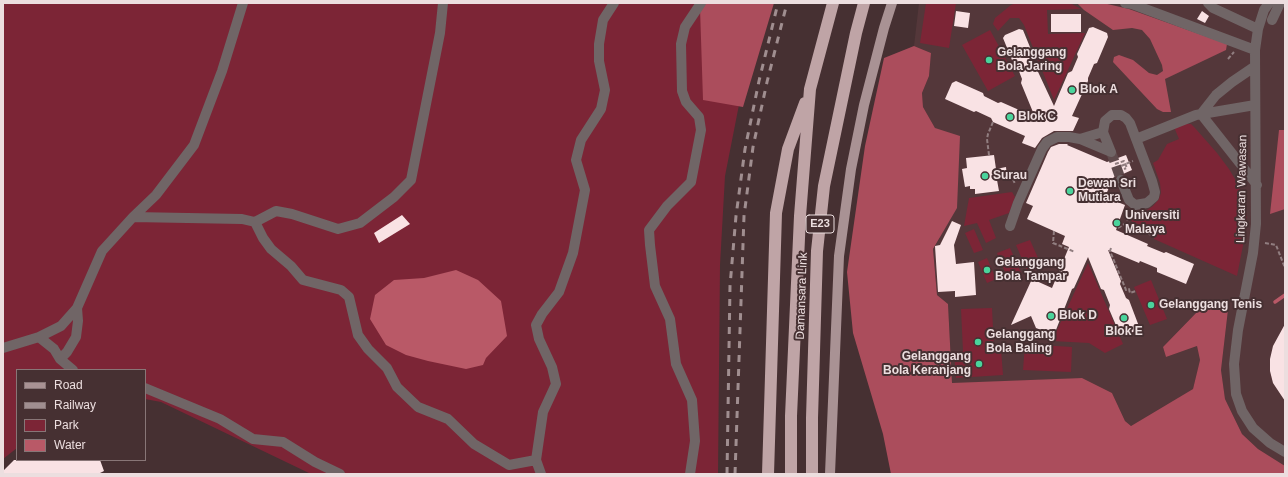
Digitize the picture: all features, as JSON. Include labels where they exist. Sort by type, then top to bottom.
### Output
[{"type":"highway","name":"Damansara Link","points":[[791,474],[791,416],[800,216],[810,89],[833,3]]},
{"type":"highway","name":"Damansara Link","points":[[812,474],[812,418],[817,251],[824,186],[856,33],[864,3]]},
{"type":"highway","points":[[768,474],[776,213],[788,149],[810,89]]},
{"type":"main road","points":[[831,474],[839,256],[851,169],[864,105],[892,3]]},
{"type":"street","points":[[3,348],[39,337],[61,326],[77,308],[102,251],[156,195],[194,145],[222,71],[243,3]]},
{"type":"street","points":[[134,217],[242,219],[255,222],[276,211],[292,214],[338,229],[360,223],[394,197],[410,180],[440,33],[442,3]]},
{"type":"street","points":[[540,474],[536,460],[543,412],[556,384],[552,367],[539,339],[536,325],[542,314],[559,292],[573,253],[585,190],[576,160],[581,140],[601,109],[605,90],[598,44],[603,20],[614,3]]},
{"type":"street","points":[[690,474],[695,441],[692,400],[676,364],[670,319],[655,286],[649,230],[667,206],[691,182],[702,130],[699,117],[686,102],[682,91],[681,44],[685,27],[701,3]]},
{"type":"street","points":[[1125,3],[1132,4],[1255,50]]},
{"type":"street","points":[[1208,3],[1213,8],[1258,29]]},
{"type":"street","name":"Lingkaran Wawasan","points":[[1269,3],[1264,10],[1258,29],[1255,50],[1254,67],[1257,185],[1256,224],[1253,252],[1238,330],[1234,364],[1236,394],[1242,411],[1253,428],[1270,443],[1285,452]]},
{"type":"street","points":[[1272,20],[1280,3]]},
{"type":"street","points":[[1200,114],[1216,94],[1254,67]]},
{"type":"street","points":[[1136,139],[1173,123],[1200,114],[1255,105]]},
{"type":"street","points":[[1010,226],[1016,207],[1042,149],[1047,142],[1057,137],[1064,136],[1080,139],[1111,152],[1103,132],[1105,121],[1116,114],[1121,115],[1130,123],[1152,181],[1155,192],[1152,200],[1141,205],[1135,205],[1129,200],[1122,175]]},
{"type":"street","points":[[1200,114],[1257,185]]},
{"type":"street","points":[[1080,139],[1103,132]]},
{"type":"street","points":[[255,222],[262,238],[271,249],[291,266],[303,280],[341,290],[349,297],[358,335],[368,349],[387,368],[397,387],[418,407],[448,419],[474,444],[509,465],[536,460]]},
{"type":"street","points":[[60,359],[67,352],[76,337],[78,321],[77,308]]},
{"type":"street","points":[[39,337],[54,349],[60,359],[72,369]]},
{"type":"street","points":[[146,388],[220,419],[253,439],[283,442],[315,462],[340,474]]},
{"type":"path","points":[[989,155],[987,140],[993,122]]},
{"type":"path","points":[[1115,164],[1124,161],[1127,168],[1122,175]]},
{"type":"path","points":[[1121,166],[1134,161]]},
{"type":"path","points":[[1006,173],[1010,172],[1015,186],[1024,190]]},
{"type":"path","points":[[1118,228],[1126,222],[1135,205]]},
{"type":"path","points":[[1126,222],[1137,226],[1151,235]]},
{"type":"path","points":[[1054,231],[1053,243],[1075,252]]},
{"type":"path","points":[[1265,243],[1276,245],[1285,268]]},
{"type":"path","points":[[1111,248],[1110,251],[1126,290],[1129,289],[1130,293],[1136,291]]},
{"type":"shaded area","points":[[706,3],[774,3],[743,107],[703,100],[700,8]]},
{"type":"shaded area","name":"Universiti Malaya","points":[[919,3],[1285,3],[1285,466],[1258,449],[1242,434],[1225,399],[1221,370],[1228,311],[1197,312],[1163,347],[1166,357],[1197,346],[1200,360],[1193,389],[1131,426],[1125,421],[1112,393],[1082,378],[952,384],[948,304],[937,295],[933,249],[940,238],[935,128],[923,107],[922,93],[929,76],[931,53],[914,46]]},
{"type":"shaded area","points":[[1077,3],[1103,3],[1129,9],[1227,44],[1226,50],[1165,79],[1171,112],[1163,112],[1157,109],[1113,62],[1114,57],[1119,55],[1133,60],[1149,73],[1157,75],[1163,71],[1162,65],[1150,39],[1142,30],[1132,28],[1113,30],[1084,10]]},
{"type":"shaded area","points":[[914,46],[931,53],[929,76],[922,93],[923,107],[935,128],[960,136],[957,208],[933,249],[937,295],[948,304],[952,383],[1082,378],[1112,393],[1125,421],[1131,426],[1193,389],[1200,360],[1197,346],[1166,357],[1163,347],[1197,312],[1214,306],[1228,310],[1221,370],[1225,399],[1242,434],[1258,449],[1285,466],[1285,474],[891,474],[883,434],[853,333],[847,272],[865,146],[884,58]]},
{"type":"shaded area","points":[[1279,130],[1285,130],[1285,209],[1270,214]]},
{"type":"green space","points":[[3,3],[759,3],[725,176],[720,265],[718,474],[311,474],[161,402],[146,399],[146,369],[16,369],[16,449],[3,459]]},
{"type":"green space","points":[[926,3],[956,3],[949,48],[920,43]]},
{"type":"green space","points":[[1016,3],[1070,3],[1081,9],[1047,10],[1048,34],[1085,33],[1054,100],[1024,25],[1019,18],[1010,18],[998,31],[993,24],[995,18],[1011,5]]},
{"type":"green space","name":"Gelanggang Bola Jaring","points":[[990,30],[1015,76],[988,91],[962,45]]},
{"type":"green space","points":[[1191,124],[1217,153],[1239,186],[1247,215],[1246,230],[1237,276],[1154,239],[1154,234],[1150,229],[1131,221],[1137,211],[1147,210],[1159,199],[1161,193],[1160,183],[1153,163],[1158,160],[1167,144],[1179,139],[1174,127]]},
{"type":"green space","points":[[1012,192],[1015,197],[1009,213],[989,220],[996,238],[986,243],[977,223],[964,226],[969,198]]},
{"type":"green space","name":"Gelanggang Bola Tampar","points":[[974,229],[983,250],[974,253],[965,233]]},
{"type":"green space","points":[[1030,240],[1042,267],[1028,273],[1016,245]]},
{"type":"green space","points":[[1010,248],[1022,275],[1009,281],[997,253]]},
{"type":"green space","name":"Gelanggang Bola Tampar","points":[[987,258],[996,279],[987,283],[978,262]]},
{"type":"green space","points":[[1088,263],[1123,344],[1105,353],[1089,343],[1052,341]]},
{"type":"green space","name":"Gelanggang Tenis","points":[[1151,280],[1167,319],[1150,325],[1134,287]]},
{"type":"green space","name":"Gelanggang Bola Baling","points":[[992,308],[994,349],[1001,349],[1003,375],[956,378],[954,352],[963,351],[961,309]]},
{"type":"green space","points":[[1025,344],[1072,347],[1071,372],[1023,370]]},
{"type":"water","points":[[456,270],[478,280],[501,301],[507,336],[486,358],[483,365],[466,369],[406,355],[386,345],[370,319],[375,295],[394,280],[424,278]]},
{"type":"building","points":[[956,11],[970,13],[968,28],[954,26]]},
{"type":"building","points":[[1202,11],[1209,16],[1205,23],[1197,19]]},
{"type":"building","points":[[1051,14],[1081,14],[1081,32],[1051,32]]},
{"type":"building","points":[[1093,27],[1107,33],[1108,37],[1097,63],[1094,64],[1072,116],[1079,118],[1073,131],[1054,131],[1042,138],[1035,148],[1022,143],[1025,136],[993,122],[991,118],[976,111],[974,112],[945,99],[952,83],[956,81],[983,93],[984,96],[998,103],[1001,102],[1035,117],[1021,83],[1022,79],[1017,66],[1014,65],[1003,38],[1005,35],[1019,29],[1023,30],[1034,57],[1032,59],[1054,106],[1068,73],[1072,71],[1078,57],[1077,54],[1089,28]]},
{"type":"building","points":[[1059,144],[1068,144],[1067,145],[1107,162],[1126,155],[1132,170],[1123,174],[1118,174],[1113,178],[1105,197],[1125,205],[1116,230],[1148,244],[1147,246],[1194,264],[1186,284],[1157,272],[1157,268],[1140,261],[1139,263],[1108,250],[1121,281],[1120,284],[1126,298],[1129,300],[1140,329],[1121,337],[1109,309],[1110,305],[1104,290],[1101,289],[1088,257],[1074,288],[1072,289],[1054,335],[1036,328],[1031,316],[1011,325],[1032,279],[1052,288],[1069,247],[1062,244],[1065,236],[1027,219],[1033,206],[1026,203],[1048,152],[1051,147]]},
{"type":"building","name":"Surau","points":[[994,155],[996,169],[1006,167],[1007,178],[997,180],[999,191],[975,194],[975,189],[970,189],[970,186],[965,187],[962,169],[967,168],[966,158]]},
{"type":"building","points":[[402,215],[410,224],[379,243],[374,233]]},
{"type":"building","points":[[952,221],[961,225],[954,245],[956,264],[974,262],[976,295],[955,297],[955,291],[938,292],[935,246],[940,245]]},
{"type":"building","points":[[1285,324],[1285,401],[1273,383],[1270,371],[1270,359],[1273,346]]},
{"type":"building","points":[[14,460],[16,460],[100,461],[104,471],[98,474],[3,474],[3,471]]},
{"type":"waterway","points":[[1275,302],[1285,295]]},
{"type":"tunnel","points":[[1111,152],[1121,180]]},
{"type":"railway","points":[[727,474],[730,286],[736,216],[745,149],[759,81],[778,3]]},
{"type":"railway","points":[[735,474],[744,216],[753,147],[767,82],[787,3]]},
{"type":"place","name":"Gelanggang Bola Jaring","points":[[989,60]]},
{"type":"place","name":"Blok A","points":[[1072,90]]},
{"type":"place","name":"Blok C","points":[[1010,117]]},
{"type":"place","name":"Surau","points":[[985,176]]},
{"type":"place","name":"Dewan Sri Mutiara","points":[[1070,191]]},
{"type":"place","name":"Universiti Malaya","points":[[1117,223]]},
{"type":"place","name":"Gelanggang Bola Tampar","points":[[987,270]]},
{"type":"place","name":"Gelanggang Tenis","points":[[1151,305]]},
{"type":"place","name":"Blok D","points":[[1051,316]]},
{"type":"place","name":"Blok E","points":[[1124,318]]},
{"type":"place","name":"Gelanggang Bola Baling","points":[[978,342]]},
{"type":"place","name":"Gelanggang Bola Keranjang","points":[[979,364]]}]
